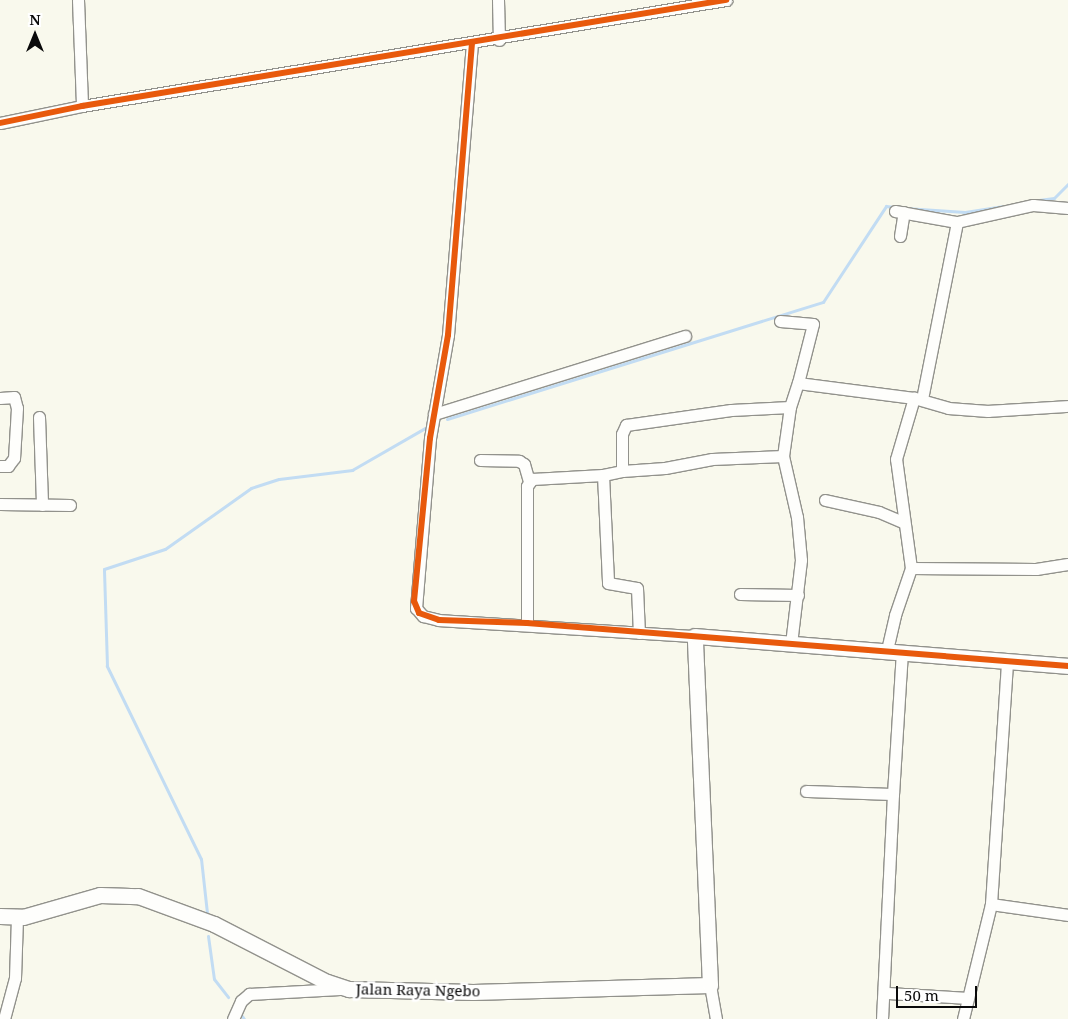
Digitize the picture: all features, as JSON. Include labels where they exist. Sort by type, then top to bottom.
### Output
[{"type":"street","points":[[78,0],[82,106]]},
{"type":"street","points":[[498,0],[499,40]]},
{"type":"street","points":[[0,123],[82,106],[499,40],[726,0]]},
{"type":"street","points":[[472,43],[448,335],[434,414],[416,608],[423,616],[439,620],[527,623],[1068,666]]},
{"type":"street","points":[[900,236],[899,212],[957,222],[1033,205],[1068,208]]},
{"type":"street","points":[[882,1019],[893,794],[894,615],[911,568],[910,544],[903,522],[896,459],[918,398],[957,222]]},
{"type":"street","points":[[780,321],[813,324],[790,407],[783,456],[797,517],[801,560],[791,644]]},
{"type":"street","points":[[434,414],[685,336]]},
{"type":"street","points":[[798,383],[918,398],[948,408],[988,411],[1068,406]]},
{"type":"street","points":[[0,398],[14,397],[17,408],[14,458],[8,466],[0,466]]},
{"type":"street","points":[[622,471],[622,434],[626,425],[730,410],[790,407]]},
{"type":"street","points":[[39,417],[42,505]]},
{"type":"street","points":[[529,482],[536,478],[603,476],[622,471],[665,468],[712,459],[783,456]]},
{"type":"street","points":[[480,460],[519,461],[524,464],[529,482],[527,623]]},
{"type":"street","points":[[603,476],[608,582],[637,588],[639,633]]},
{"type":"street","points":[[825,500],[879,512],[903,522]]},
{"type":"street","points":[[0,504],[70,505]]},
{"type":"street","points":[[911,568],[1036,570],[1068,564]]},
{"type":"street","points":[[740,594],[798,595]]},
{"type":"street","points":[[695,636],[710,985],[716,1019]]},
{"type":"street","points":[[963,1019],[991,904],[1007,661]]},
{"type":"street","points":[[806,790],[893,794]]},
{"type":"street","name":"Jalan Raya Ngebo","points":[[0,916],[17,917],[100,895],[138,896],[214,924],[301,970],[349,989],[473,992],[710,985]]},
{"type":"street","points":[[991,904],[1068,914]]},
{"type":"street","points":[[4,1019],[15,978],[17,917]]},
{"type":"street","points":[[233,1019],[241,1001],[249,994],[349,989]]},
{"type":"street","points":[[888,993],[968,998]]},
{"type":"waterway","points":[[1039,200],[1054,198],[1068,184]]},
{"type":"waterway","points":[[447,419],[823,302],[886,206],[894,207]]},
{"type":"waterway","points":[[905,208],[965,212],[1004,206]]},
{"type":"waterway","points":[[207,913],[201,859],[107,666],[104,569],[165,549],[251,488],[279,479],[352,470],[425,428]]},
{"type":"waterway","points":[[208,936],[214,979],[228,997]]},
{"type":"cycle path","points":[[0,123],[82,106],[726,0]]},
{"type":"cycle path","points":[[472,43],[448,335],[430,438],[414,601],[419,613],[439,620],[527,623],[1068,666]]}]
